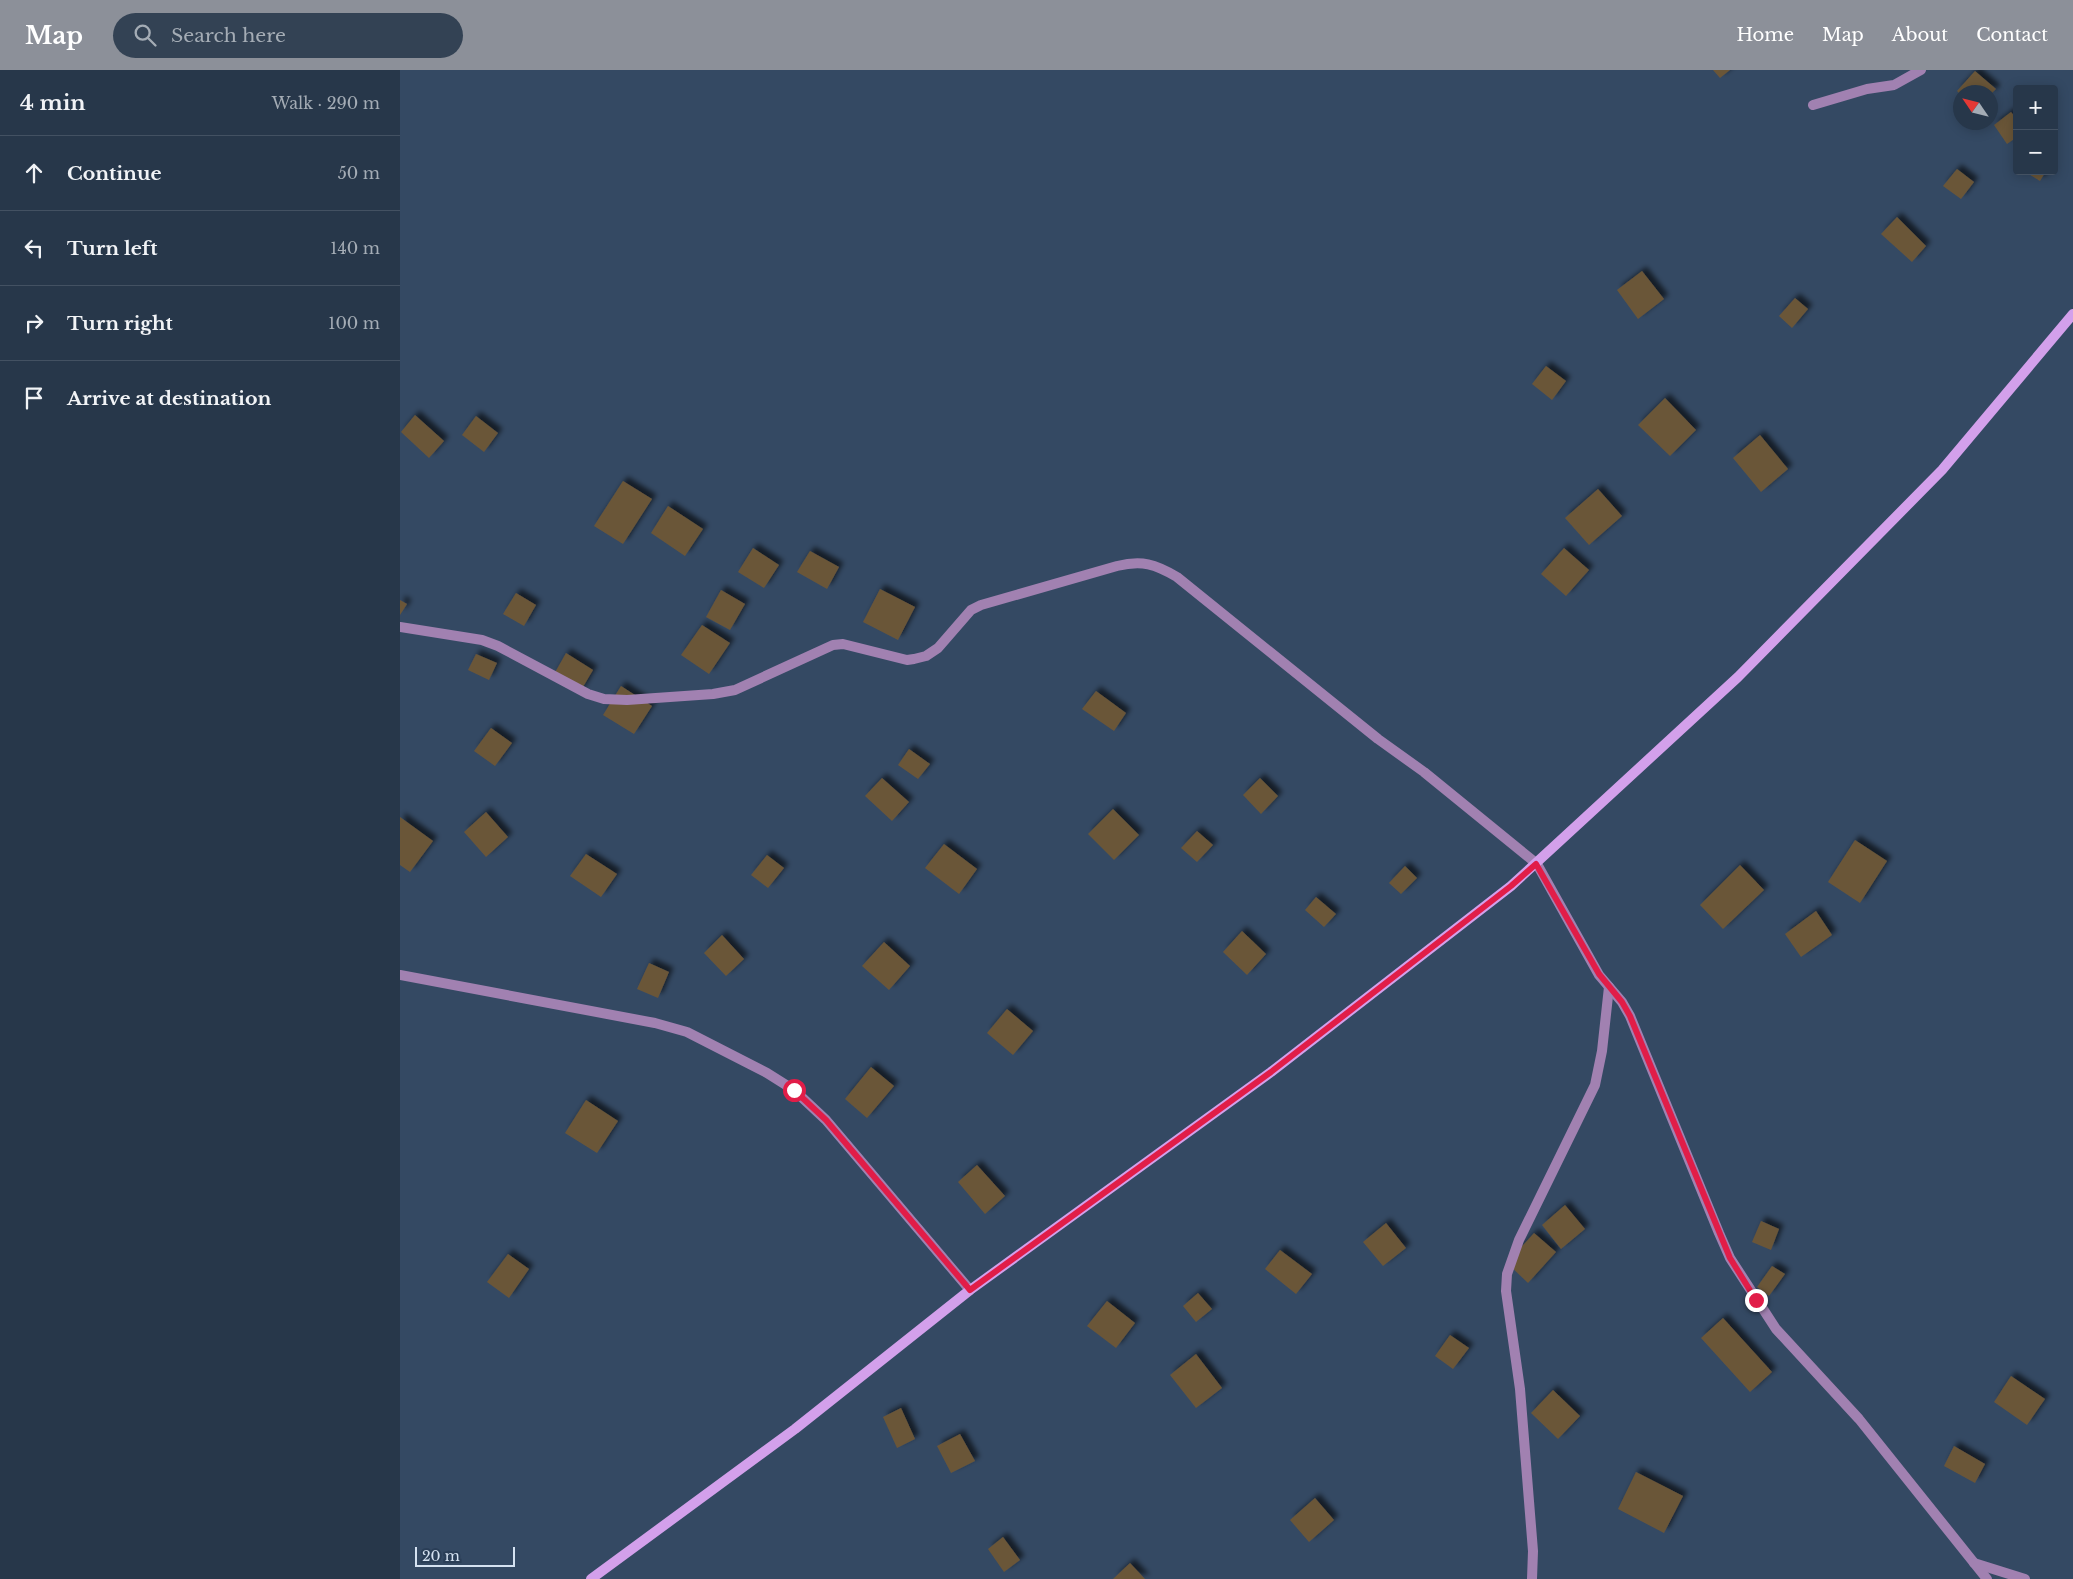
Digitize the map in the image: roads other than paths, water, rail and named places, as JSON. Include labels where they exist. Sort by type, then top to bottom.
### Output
[{"type":"street","points":[[1813,105],[1867,89],[1894,85],[1921,70]]},
{"type":"street","points":[[591,1579],[795,1429],[970,1290],[1271,1072],[1511,886],[1738,677],[1928,484],[1983,422],[2073,314]]},
{"type":"street","points":[[400,628],[482,640],[498,646],[588,694],[604,699],[627,700],[712,694],[735,690],[833,645],[852,645],[907,660],[926,656],[938,648],[971,610],[981,605],[1131,562],[1146,563],[1160,567],[1177,577],[1378,739],[1424,772],[1536,864],[1599,974],[1622,1002],[1630,1016],[1730,1258],[1756,1300],[1776,1329],[1859,1420],[1986,1579]]},
{"type":"street","points":[[400,975],[655,1023],[687,1032],[768,1073],[794,1090],[826,1120],[970,1290]]},
{"type":"street","points":[[1532,1579],[1532,1552],[1520,1389],[1506,1290],[1507,1274],[1519,1240],[1595,1085],[1602,1051],[1609,987]]},
{"type":"street","points":[[1973,1562],[2025,1579]]}]
